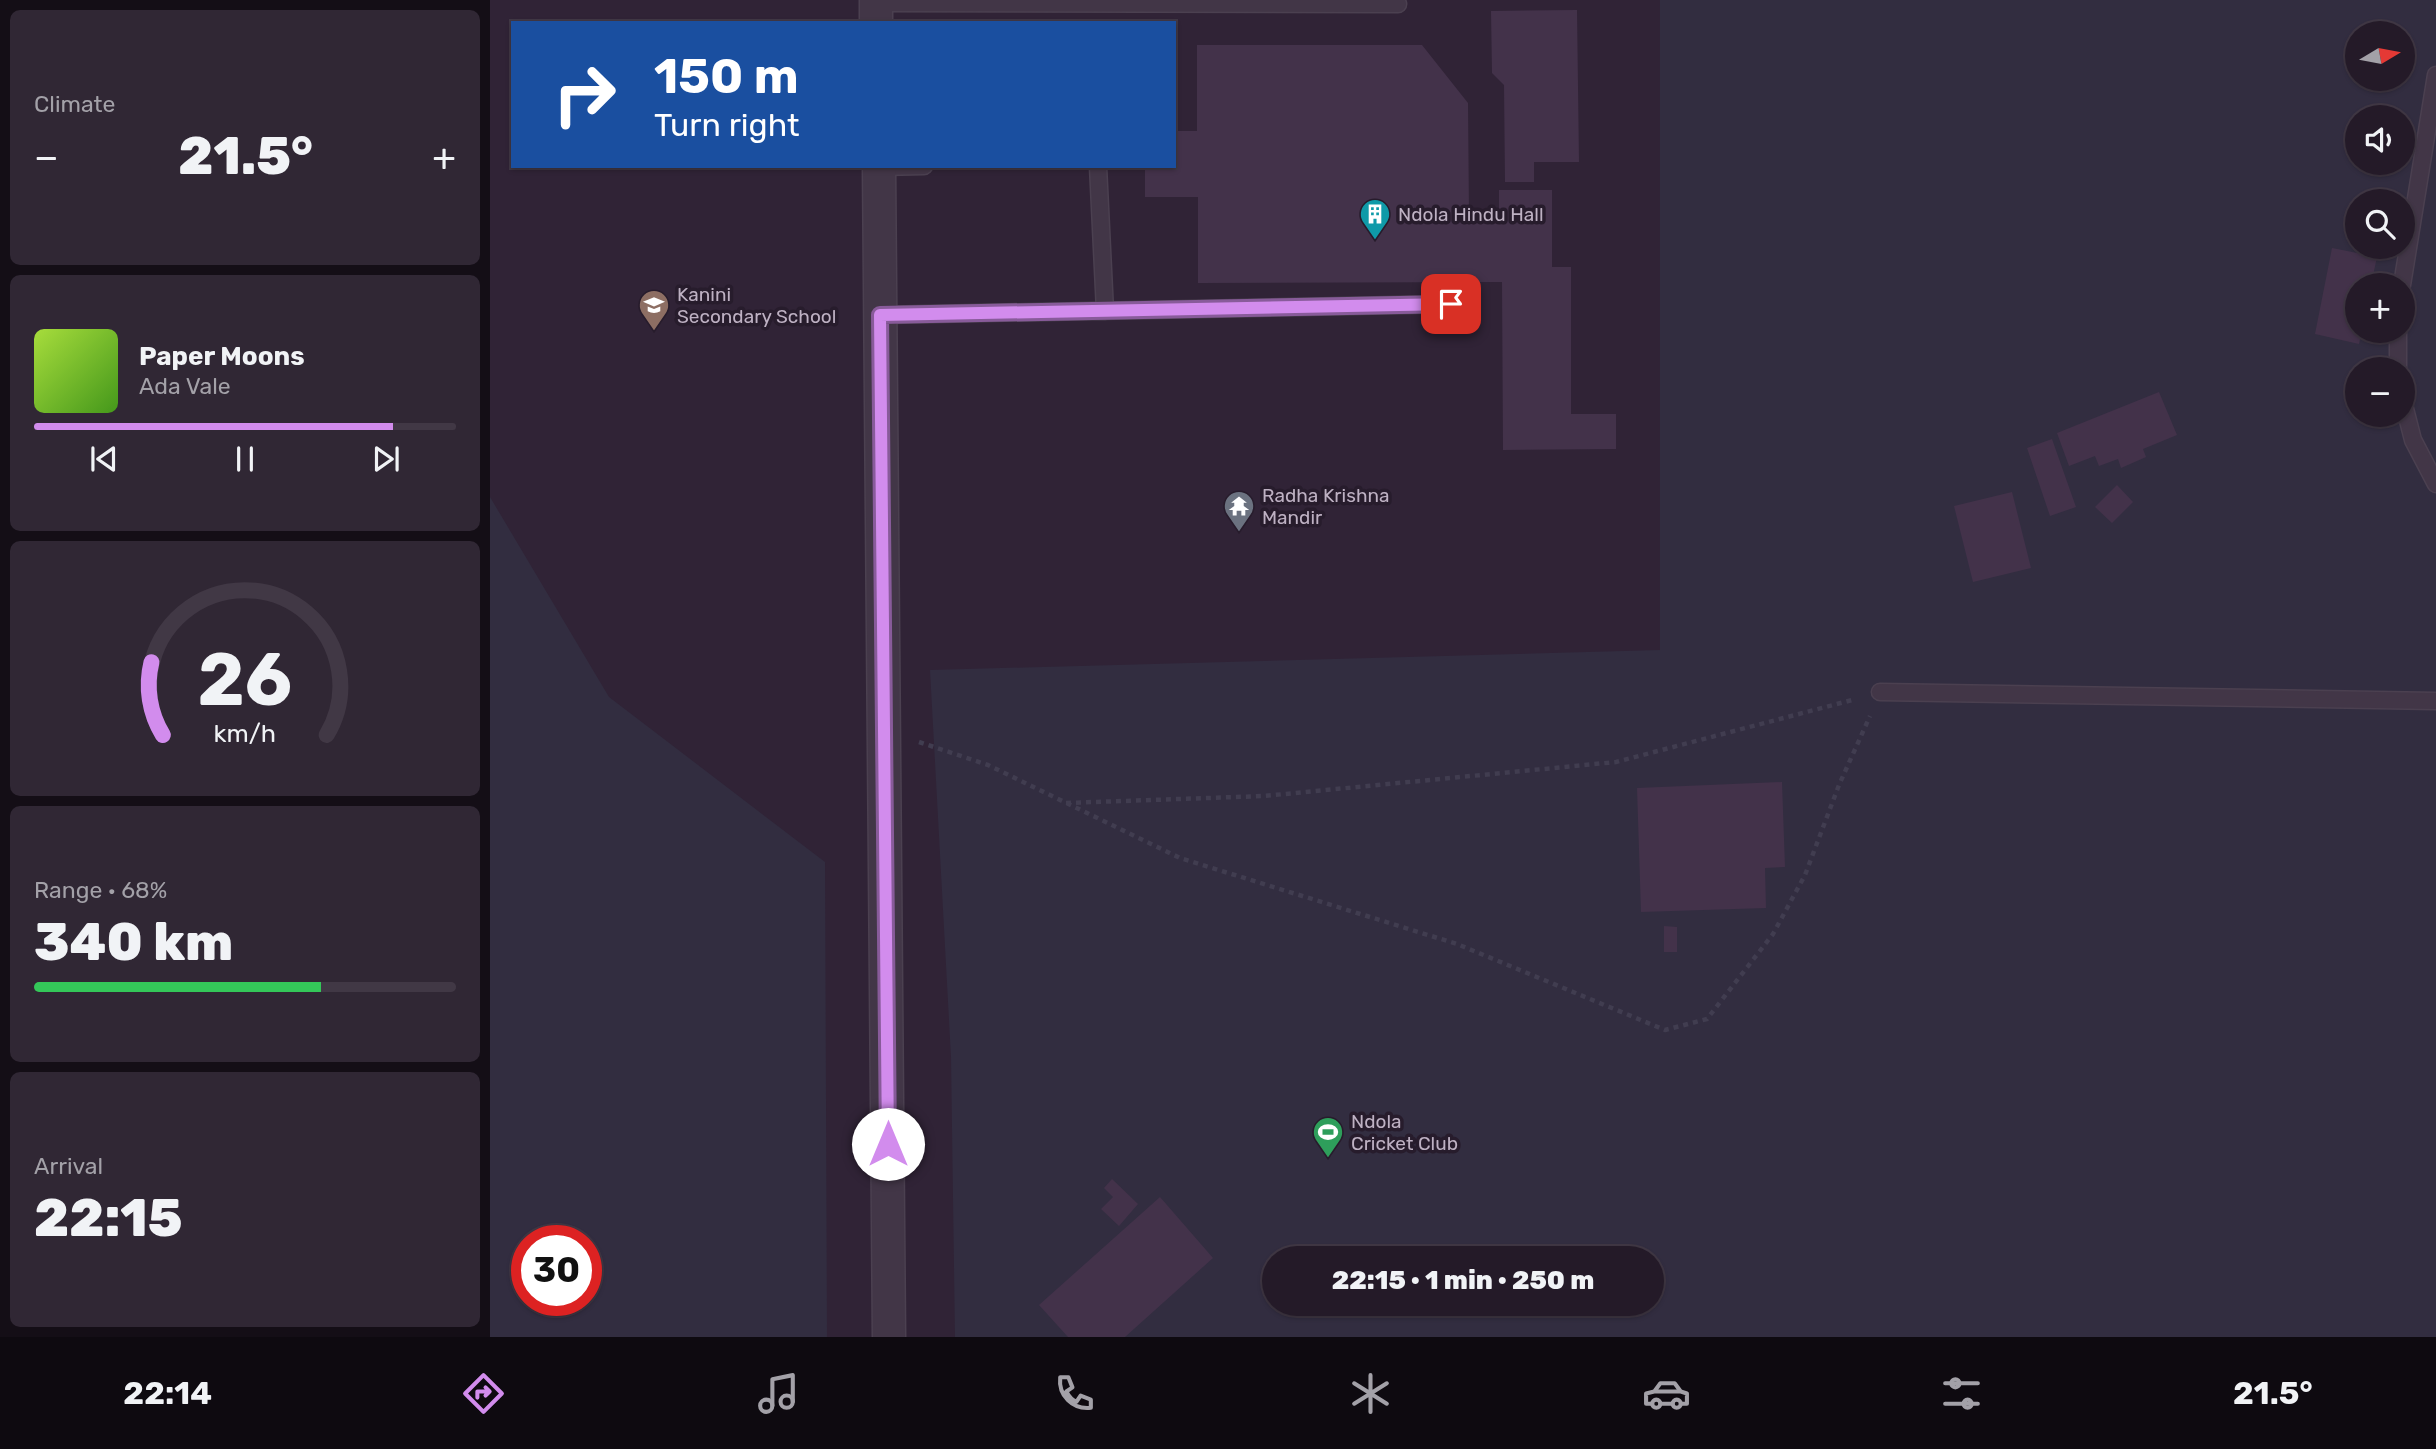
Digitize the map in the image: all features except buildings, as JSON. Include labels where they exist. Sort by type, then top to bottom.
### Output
[{"type":"street","points":[[879,168],[890,1337]]},
{"type":"lane","points":[[876,9],[1398,4]]},
{"type":"lane","points":[[1098,5],[1098,21]]},
{"type":"lane","points":[[2404,273],[2436,75]]},
{"type":"lane","points":[[1098,168],[1105,311]]},
{"type":"lane","points":[[880,315],[1451,304]]},
{"type":"lane","points":[[2410,427],[2413,440],[2436,484]]},
{"type":"lane","points":[[1880,692],[2436,701]]},
{"type":"path","points":[[885,730],[988,765],[1180,858],[1457,944],[1665,1030],[1707,1018],[1773,934],[1805,875],[1839,785],[1880,692]]},
{"type":"path","points":[[1066,803],[1264,796],[1616,762],[1880,692]]},
{"type":"shaded area","points":[[1660,0],[2436,0],[2436,1337],[955,1337],[951,1057],[930,670],[1660,650]]},
{"type":"shaded area","points":[[490,497],[609,697],[825,862],[827,1337],[490,1337]]},
{"type":"place","name":"Ndola Hindu Hall","points":[[1375,241]]},
{"type":"place","name":"Kanini Secondary School","points":[[654,332]]},
{"type":"place","name":"Radha Krishna Mandir","points":[[1239,533]]},
{"type":"place","name":"Ndola Cricket Club","points":[[1328,1159]]},
{"type":"route","points":[[888,1144],[880,315],[1451,304]]}]
